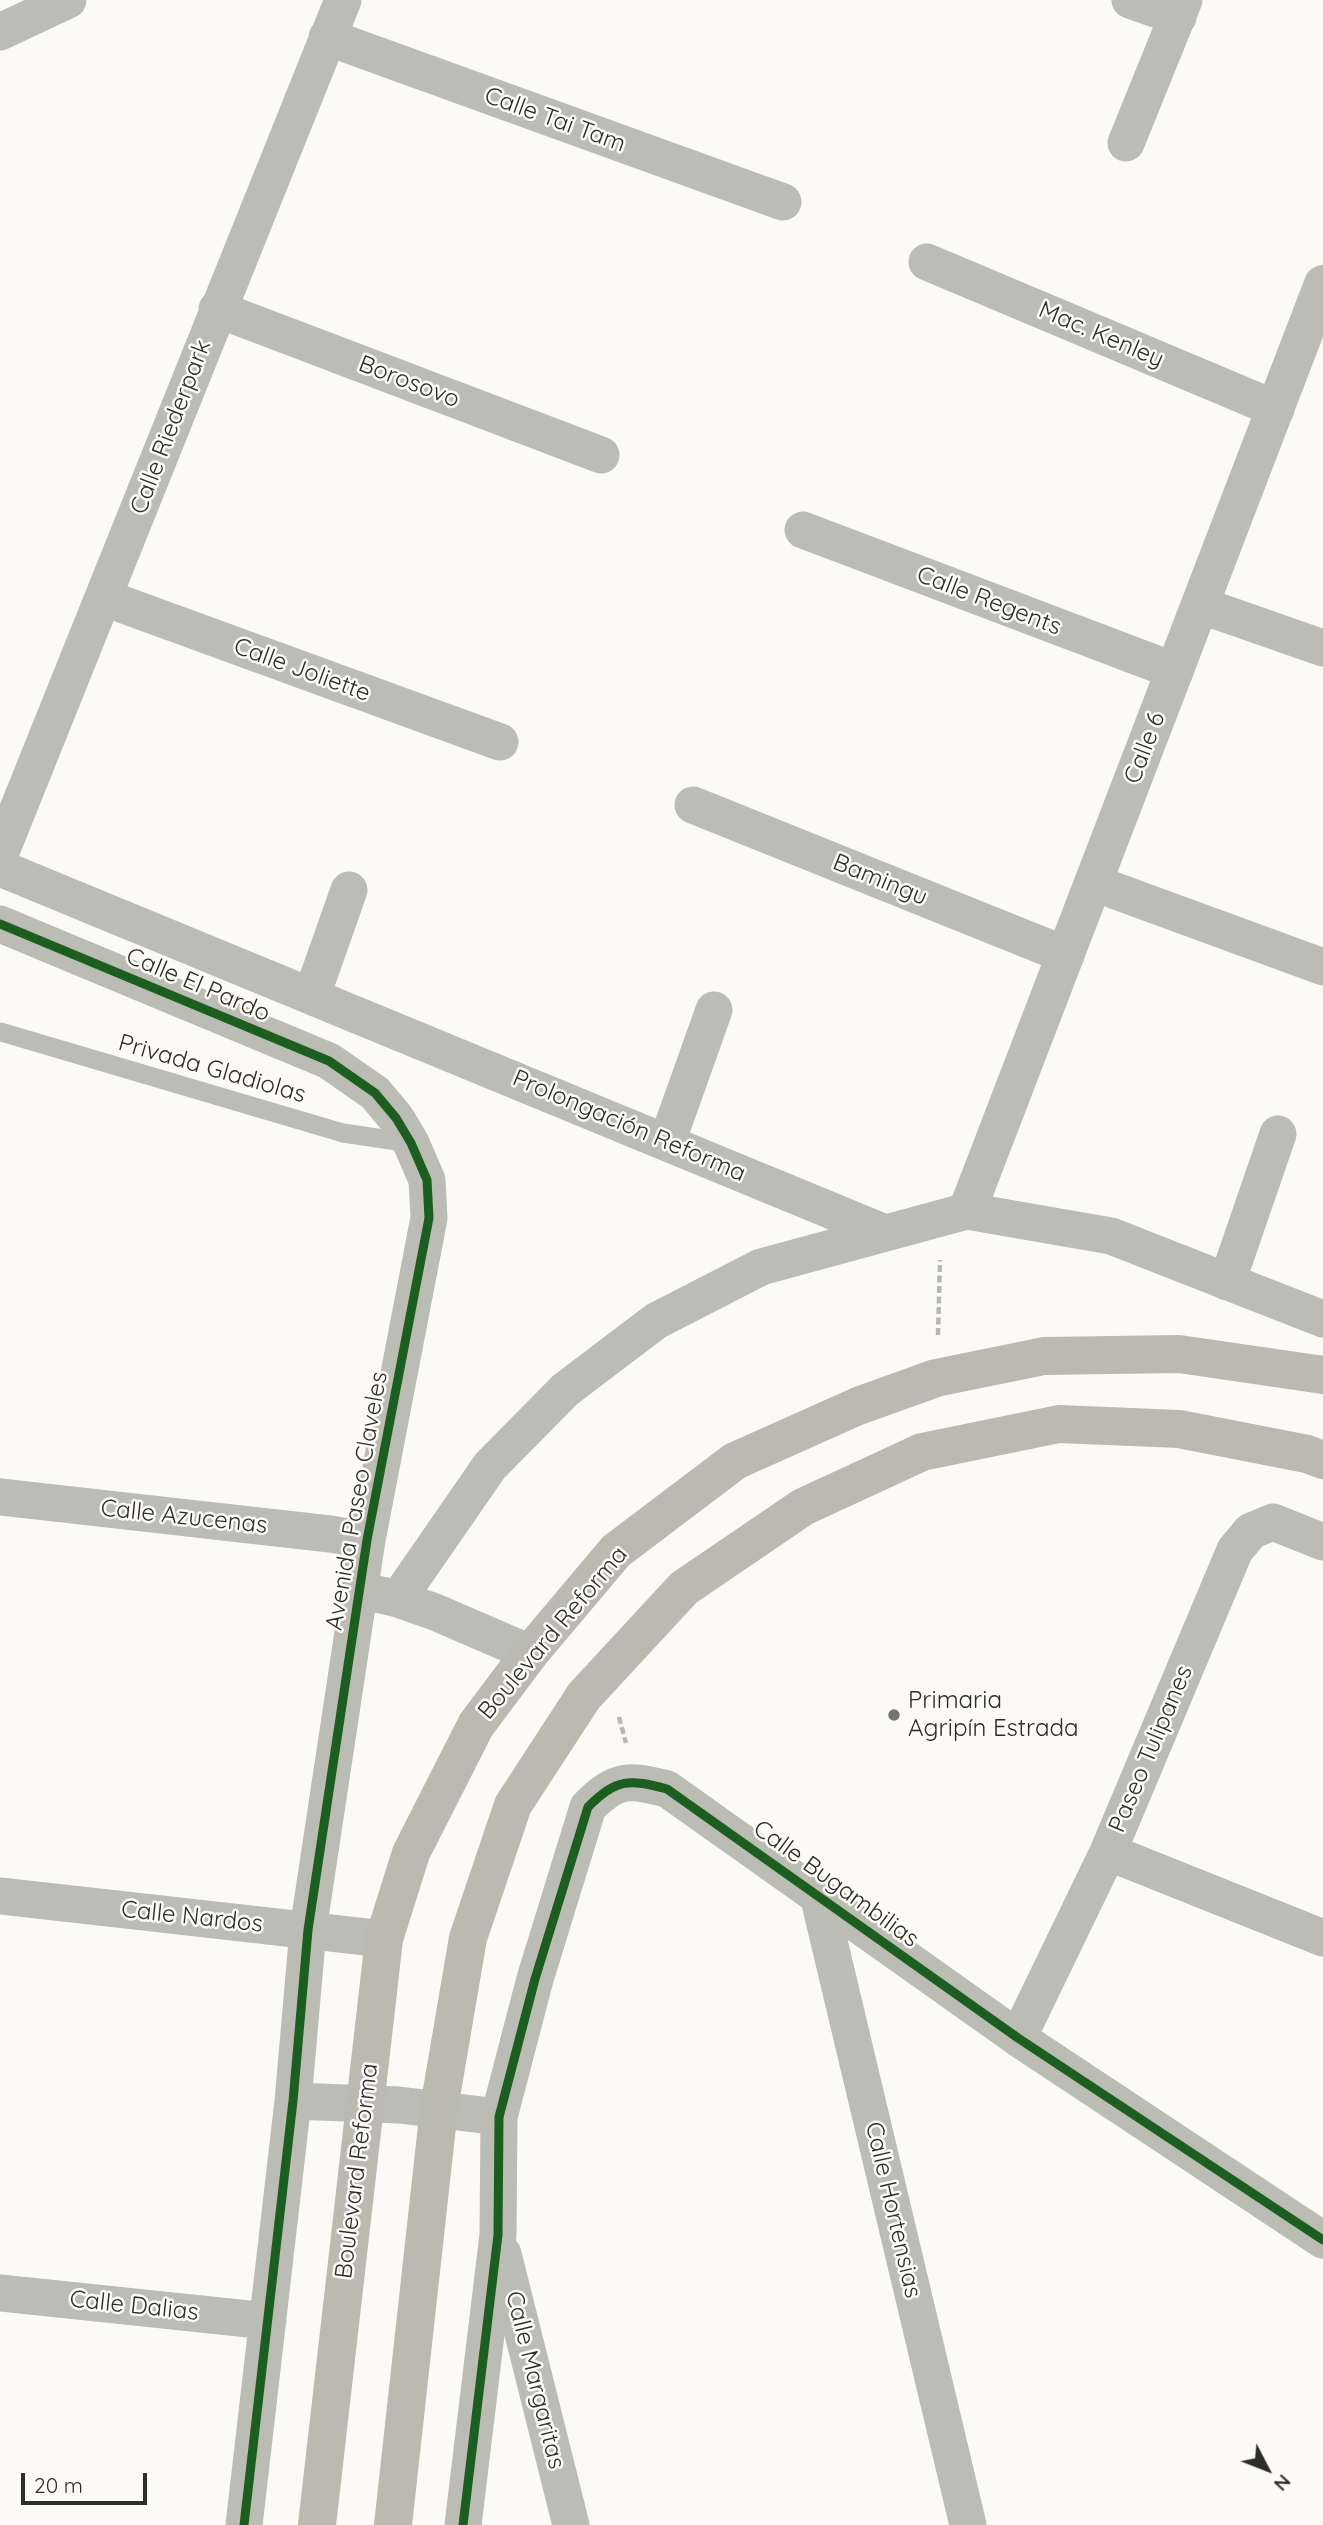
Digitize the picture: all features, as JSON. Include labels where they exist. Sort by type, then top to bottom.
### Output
[{"type":"main road","name":"Boulevard Reforma","points":[[317,2525],[384,1939],[411,1853],[476,1725],[530,1653],[616,1551],[735,1461],[858,1406],[936,1378],[1044,1356],[1179,1354],[1323,1375]]},
{"type":"main road","points":[[393,2525],[439,2108],[468,1938],[513,1805],[584,1696],[684,1588],[803,1507],[922,1452],[1059,1424],[1179,1429],[1307,1454],[1323,1460]]},
{"type":"street","points":[[0,32],[68,0]]},
{"type":"street","name":"Calle Riederpark","points":[[0,854],[343,0]]},
{"type":"street","points":[[1126,143],[1181,9],[1130,0]]},
{"type":"street","name":"Calle Tai Tam","points":[[327,37],[783,202]]},
{"type":"street","name":"Mac. Kenley","points":[[927,262],[1276,409]]},
{"type":"street","name":"Calle 6","points":[[954,1214],[1066,955],[1276,409],[1315,330],[1323,284]]},
{"type":"street","name":"Borosovo","points":[[218,309],[601,455]]},
{"type":"street","name":"Calle Regents","points":[[803,530],[1175,671]]},
{"type":"street","name":"Calle Joliette","points":[[105,598],[500,742]]},
{"type":"street","points":[[1200,605],[1323,648]]},
{"type":"street","name":"Bamingu","points":[[693,805],[1066,955]]},
{"type":"street","name":"Calle El Pardo","points":[[0,868],[376,1021]]},
{"type":"street","points":[[1094,883],[1323,967]]},
{"type":"street","points":[[312,995],[349,890]]},
{"type":"street","name":"Calle El Pardo","points":[[0,924],[329,1061],[375,1093]]},
{"type":"street","points":[[667,1142],[714,1010]]},
{"type":"street","name":"Prolongación Reforma","points":[[376,1021],[883,1232]]},
{"type":"street","name":"Avenida Paseo Claveles","points":[[244,2525],[293,2101],[308,1930],[367,1540],[429,1218],[427,1180],[411,1143],[396,1118],[375,1093]]},
{"type":"street","points":[[1227,1282],[1278,1134]]},
{"type":"street","points":[[398,1599],[490,1466],[565,1390],[656,1321],[761,1266],[954,1214],[1111,1236],[1323,1319]]},
{"type":"street","name":"Calle Azucenas","points":[[0,1497],[367,1540]]},
{"type":"street","name":"Paseo Tulipanes","points":[[1018,2038],[1108,1852],[1235,1550],[1251,1531],[1273,1522],[1323,1542]]},
{"type":"street","points":[[360,1590],[435,1612],[530,1653]]},
{"type":"street","points":[[463,2525],[499,2235],[499,2117],[534,1979],[588,1807],[606,1789],[635,1781]]},
{"type":"street","name":"Calle Bugambilias","points":[[635,1781],[667,1789],[1018,2038],[1323,2240]]},
{"type":"street","points":[[1108,1852],[1323,1938]]},
{"type":"street","name":"Calle Hortensias","points":[[818,1895],[968,2525]]},
{"type":"street","name":"Calle Nardos","points":[[0,1896],[384,1939]]},
{"type":"street","points":[[293,2101],[439,2108],[499,2117]]},
{"type":"street","name":"Calle Margaritas","points":[[499,2235],[571,2525]]},
{"type":"street","name":"Calle Dalias","points":[[0,2293],[268,2320]]},
{"type":"lane","name":"Privada Gladiolas","points":[[1,1032],[343,1133],[411,1143]]},
{"type":"path","points":[[936,1378],[954,1214]]},
{"type":"path","points":[[608,1670],[635,1781]]},
{"type":"cycle path","points":[[0,924],[329,1061],[375,1093],[396,1118],[411,1143],[427,1180],[429,1218],[367,1540],[308,1930],[293,2101],[244,2525]]},
{"type":"cycle path","points":[[463,2525],[498,2235],[499,2117],[535,1979],[588,1807],[598,1797],[624,1783],[667,1789],[1018,2038],[1323,2240]]},
{"type":"place","name":"Primaria Agripín Estrada","points":[[894,1715]]}]
